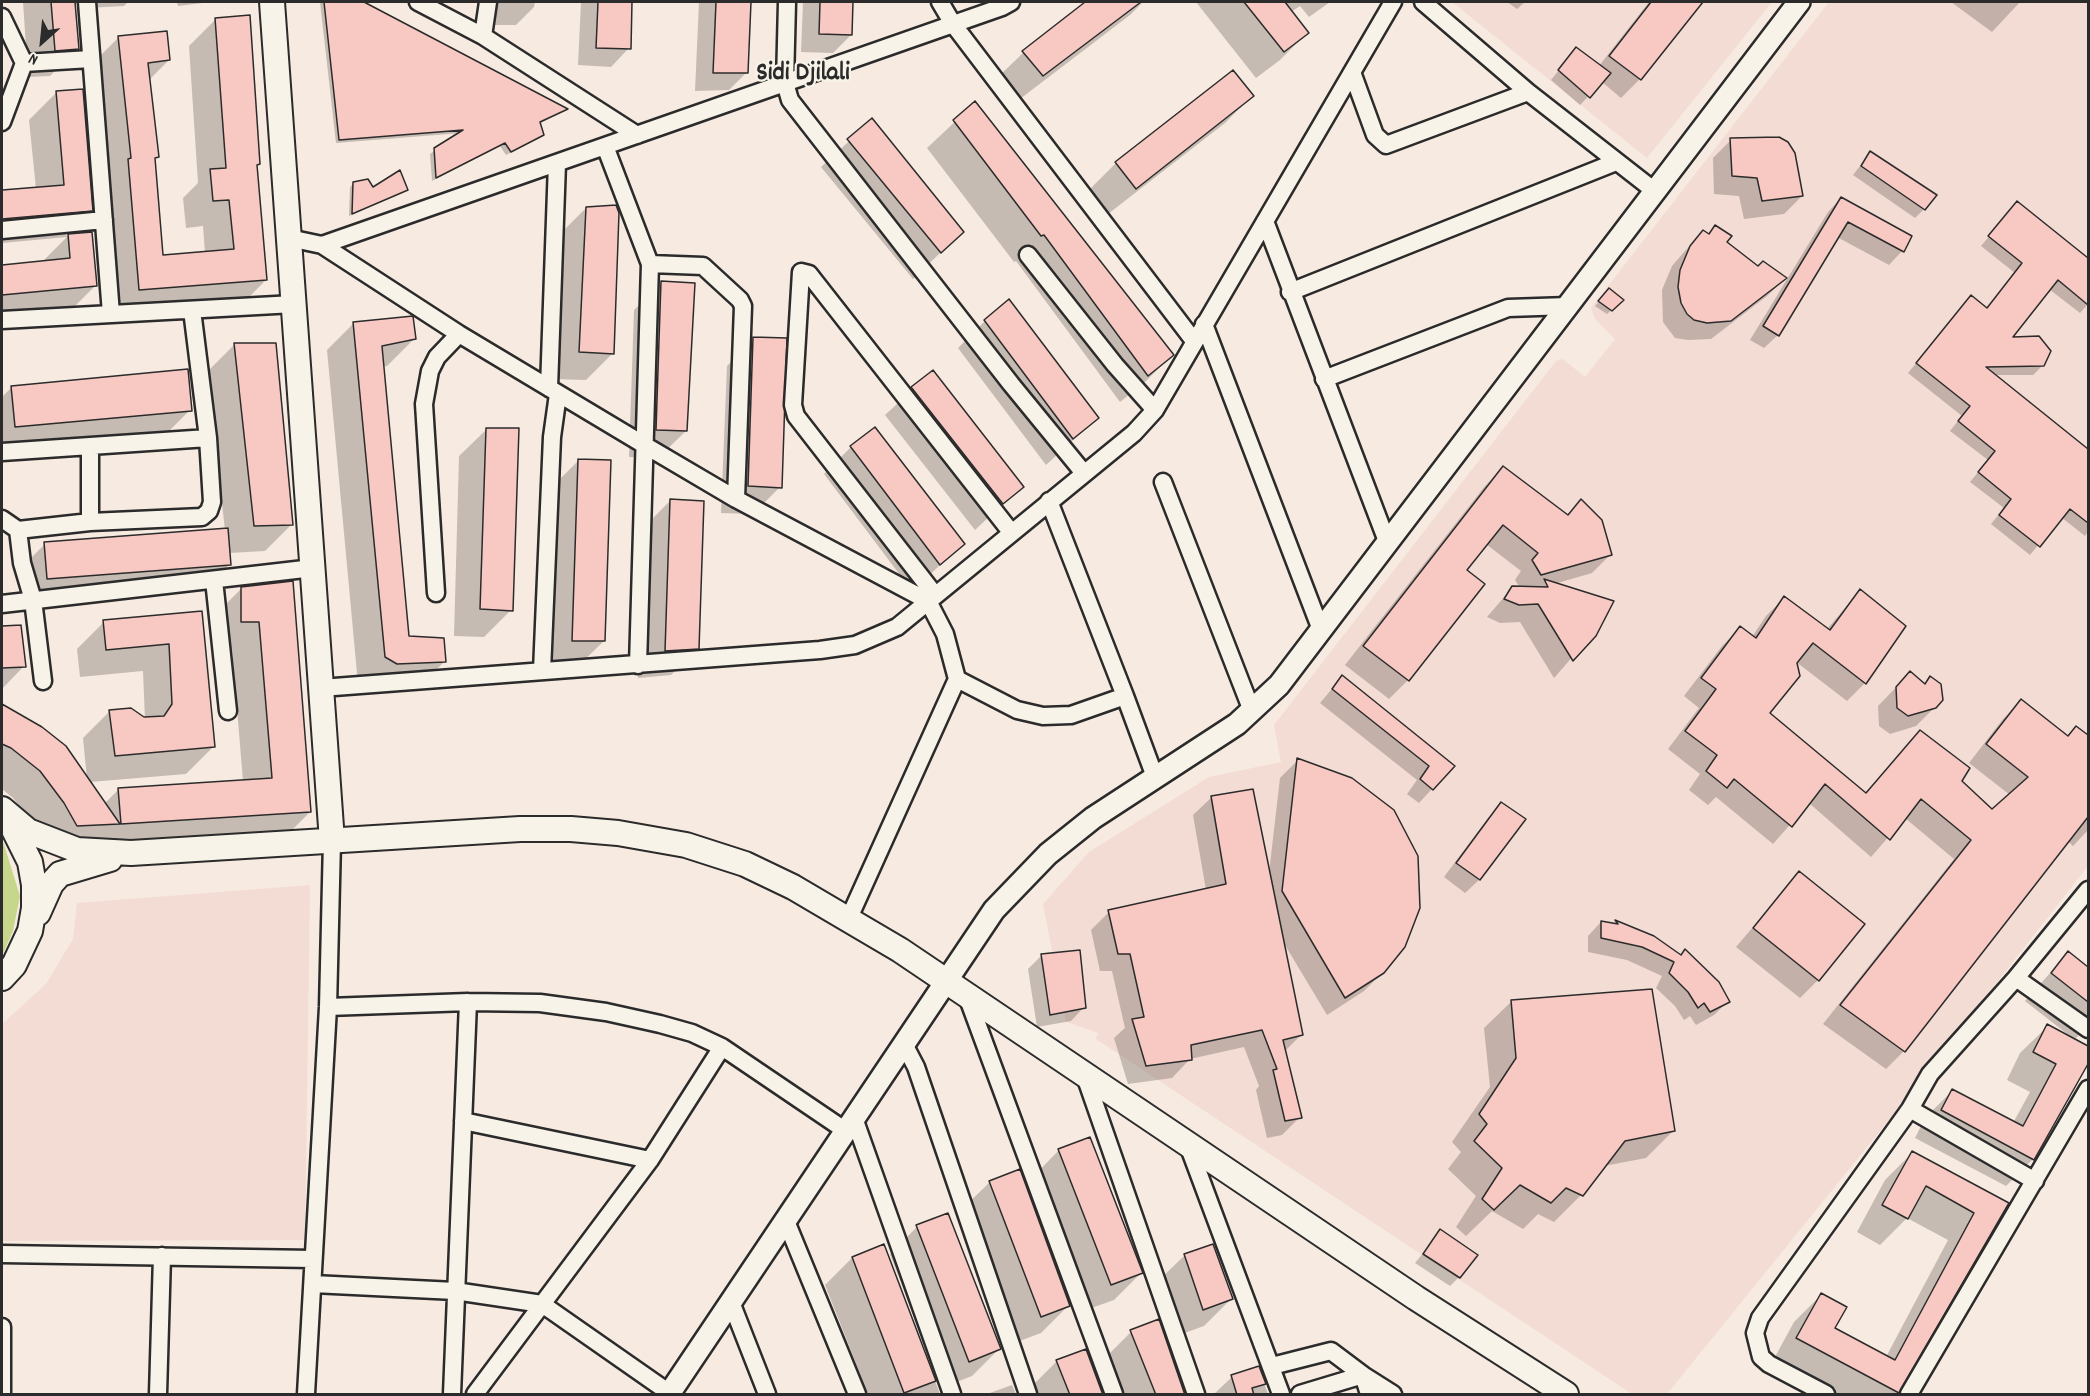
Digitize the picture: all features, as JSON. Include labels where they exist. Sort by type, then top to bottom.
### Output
[{"type":"main road","points":[[272,2],[332,841]]},
{"type":"main road","points":[[2,810],[28,831],[53,843],[76,850],[130,854],[520,830],[618,833],[686,845],[745,864],[849,918],[1566,1395]]},
{"type":"main road","points":[[2,810],[22,840],[30,862],[34,885],[34,908],[30,931]]},
{"type":"main road","points":[[2,978],[14,965],[51,884],[60,874],[130,854]]},
{"type":"street","points":[[104,2],[87,3],[111,314]]},
{"type":"street","points":[[418,2],[483,36],[637,135]]},
{"type":"street","points":[[483,36],[488,2]]},
{"type":"street","points":[[787,2],[785,83],[790,100],[1011,384],[1083,472]]},
{"type":"street","points":[[940,2],[952,24],[1194,341]]},
{"type":"street","points":[[322,245],[1011,2]]},
{"type":"street","points":[[321,688],[820,650],[855,645],[897,627],[1083,472],[1134,433],[1155,410],[1393,2]]},
{"type":"street","points":[[1423,2],[1528,92],[1656,192]]},
{"type":"street","points":[[313,1284],[455,1291],[542,1304],[670,1394],[994,910],[1048,854],[1093,818],[1237,724],[1280,685],[1799,2]]},
{"type":"street","points":[[2,16],[24,63],[2,122]]},
{"type":"street","points":[[24,63],[91,59]]},
{"type":"street","points":[[1352,72],[1375,135],[1386,145],[1528,92]]},
{"type":"street","points":[[605,146],[650,264],[638,664]]},
{"type":"street","points":[[1290,292],[1616,162]]},
{"type":"street","points":[[542,671],[554,391],[557,163]]},
{"type":"street","points":[[2,230],[104,220]]},
{"type":"street","points":[[1265,221],[1290,292],[1388,544]]},
{"type":"street","points":[[289,238],[322,245],[459,334],[736,499],[932,598]]},
{"type":"street","points":[[1028,255],[1115,365],[1155,410]]},
{"type":"street","points":[[650,264],[703,266],[740,300],[743,306],[736,499]]},
{"type":"street","points":[[849,918],[957,679],[945,634],[932,598],[796,416],[793,405],[798,284],[801,272],[809,274],[1011,532]]},
{"type":"street","points":[[2,320],[294,304]]},
{"type":"street","points":[[1324,379],[1508,308],[1568,306]]},
{"type":"street","points":[[1537,308],[1552,328]]},
{"type":"street","points":[[2,519],[18,530],[90,522],[202,517],[209,511],[212,502],[208,438],[192,309]]},
{"type":"street","points":[[1204,324],[1321,630]]},
{"type":"street","points":[[436,593],[423,404],[430,371],[437,357],[459,334]]},
{"type":"street","points":[[2,452],[208,438]]},
{"type":"street","points":[[90,447],[90,522]]},
{"type":"street","points":[[1163,482],[1252,711]]},
{"type":"street","points":[[1048,501],[1155,777]]},
{"type":"street","points":[[18,530],[22,563],[33,600],[44,681]]},
{"type":"street","points":[[2,604],[313,568]]},
{"type":"street","points":[[214,579],[228,711]]},
{"type":"street","points":[[957,679],[1017,710],[1042,716],[1071,715],[1125,696]]},
{"type":"street","points":[[306,1395],[328,1007],[332,841]]},
{"type":"street","points":[[1826,1395],[1769,1364],[1761,1357],[1755,1333],[1760,1318],[1910,1108],[1930,1074],[2016,978],[2088,890]]},
{"type":"street","points":[[2016,978],[2088,1029]]},
{"type":"street","points":[[967,996],[1114,1395]]},
{"type":"street","points":[[328,1007],[468,1002],[540,1003],[606,1012],[692,1033],[722,1047],[850,1125],[952,1395]]},
{"type":"street","points":[[452,1395],[468,1002]]},
{"type":"street","points":[[904,1044],[916,1067],[1029,1395]]},
{"type":"street","points":[[475,1395],[650,1160],[722,1047]]},
{"type":"street","points":[[1085,1076],[1196,1395]]},
{"type":"street","points":[[1909,1395],[2088,1089]]},
{"type":"street","points":[[1910,1108],[2035,1181]]},
{"type":"street","points":[[463,1121],[650,1160]]},
{"type":"street","points":[[1188,1145],[1281,1395]]},
{"type":"street","points":[[786,1221],[857,1395]]},
{"type":"street","points":[[2,1254],[313,1259]]},
{"type":"street","points":[[158,1395],[162,1256]]},
{"type":"street","points":[[731,1302],[766,1395]]},
{"type":"street","points":[[2,1327],[2,1395]]},
{"type":"street","points":[[1272,1366],[1326,1350],[1335,1353],[1393,1395]]},
{"type":"street","points":[[1300,1395],[1363,1375]]},
{"type":"street","points":[[1363,1375],[1369,1395]]},
{"type":"shaded area","points":[[1452,2],[1772,2],[1647,158]]},
{"type":"shaded area","points":[[1829,2],[2088,2],[2088,866],[1897,1110],[1667,1394],[1632,1394],[1096,1039],[1098,1033],[1066,1022],[1043,904],[1089,852],[1209,777],[1281,762],[1274,725],[1556,361],[1563,359],[1585,377],[1615,339],[1595,319],[1591,308]]},
{"type":"shaded area","points":[[310,885],[305,1240],[2,1241],[2,1024],[46,984],[73,939],[77,903]]},
{"type":"green space","points":[[2,838],[20,896],[13,931],[2,956]]},
{"type":"building","points":[[51,2],[75,2],[79,49],[55,51]]},
{"type":"building","points":[[324,2],[364,2],[568,109],[540,122],[544,135],[511,152],[505,143],[436,178],[434,148],[463,130],[339,140]]},
{"type":"building","points":[[598,2],[632,2],[631,49],[596,48]]},
{"type":"building","points":[[716,2],[751,2],[748,73],[713,73]]},
{"type":"building","points":[[820,2],[853,2],[852,35],[819,34]]},
{"type":"building","points":[[1085,2],[1141,2],[1043,76],[1022,51]]},
{"type":"building","points":[[1244,2],[1285,2],[1309,33],[1284,52]]},
{"type":"building","points":[[1651,2],[1703,2],[1641,80],[1609,56]]},
{"type":"building","points":[[250,15],[260,164],[257,165],[267,280],[139,290],[128,159],[131,158],[118,36],[167,31],[170,60],[148,63],[159,157],[155,158],[163,255],[234,249],[229,200],[213,201],[210,169],[226,168],[215,18]]},
{"type":"building","points":[[1576,47],[1611,73],[1590,98],[1558,70]]},
{"type":"building","points":[[1233,70],[1254,96],[1136,189],[1115,162]]},
{"type":"building","points":[[83,89],[93,211],[2,219],[2,190],[64,185],[56,91]]},
{"type":"building","points":[[975,101],[1174,355],[1148,376],[1044,235],[1041,236],[953,120]]},
{"type":"building","points":[[872,118],[964,232],[941,253],[847,139]]},
{"type":"building","points":[[1779,137],[1788,142],[1795,153],[1803,196],[1762,201],[1757,178],[1732,176],[1730,138]]},
{"type":"building","points":[[1870,151],[1937,195],[1925,210],[1861,166]]},
{"type":"building","points":[[400,170],[408,190],[352,214],[353,182],[368,179],[373,187]]},
{"type":"building","points":[[1841,197],[1912,236],[1904,252],[1848,222],[1779,336],[1763,326]]},
{"type":"building","points":[[2017,201],[2088,258],[2088,305],[2058,280],[2013,337],[2039,336],[2051,351],[2044,366],[1986,367],[2088,449],[2088,523],[2070,509],[2040,547],[1999,515],[2011,499],[1978,472],[1995,451],[1958,421],[1970,406],[1916,363],[1971,295],[1987,308],[2022,263],[1988,236]]},
{"type":"building","points":[[616,205],[619,213],[614,354],[579,352],[586,207]]},
{"type":"building","points":[[1715,225],[1732,236],[1727,242],[1758,266],[1763,261],[1787,278],[1731,321],[1707,323],[1694,320],[1687,314],[1681,303],[1678,287],[1680,270],[1690,246],[1703,230],[1709,234]]},
{"type":"building","points":[[92,232],[97,286],[2,295],[2,265],[70,258],[68,234]]},
{"type":"building","points":[[661,281],[695,283],[687,431],[656,430]]},
{"type":"building","points":[[1609,288],[1624,300],[1612,311],[1598,301]]},
{"type":"building","points":[[1009,299],[1099,418],[1073,439],[984,320]]},
{"type":"building","points":[[413,316],[416,339],[382,346],[409,636],[444,638],[446,662],[397,664],[385,657],[353,322]]},
{"type":"building","points":[[753,337],[787,338],[782,488],[748,486]]},
{"type":"building","points":[[234,343],[276,343],[293,525],[254,526]]},
{"type":"building","points":[[188,369],[192,411],[15,427],[11,386]]},
{"type":"building","points":[[933,370],[1024,487],[1003,504],[911,387]]},
{"type":"building","points":[[875,427],[965,544],[940,565],[850,446]]},
{"type":"building","points":[[486,428],[519,428],[513,611],[480,609]]},
{"type":"building","points":[[578,459],[611,460],[605,641],[572,641]]},
{"type":"building","points":[[1503,466],[1568,515],[1581,499],[1602,520],[1612,555],[1541,575],[1532,560],[1538,553],[1503,525],[1467,570],[1485,584],[1409,681],[1363,646]]},
{"type":"building","points":[[670,499],[704,501],[699,649],[665,651]]},
{"type":"building","points":[[228,528],[231,565],[47,579],[44,542]]},
{"type":"building","points":[[1544,579],[1614,601],[1596,636],[1573,661],[1538,604],[1519,605],[1504,599],[1512,586],[1548,587]]},
{"type":"building","points":[[293,581],[311,812],[121,824],[118,788],[272,778],[259,622],[241,622],[241,587]]},
{"type":"building","points":[[1860,589],[1906,626],[1866,684],[1813,643],[1797,663],[1800,676],[1770,713],[1866,793],[1920,730],[1970,768],[1962,781],[1992,809],[2028,777],[1986,744],[2021,699],[2068,736],[2076,726],[2088,735],[2088,817],[1905,1052],[1840,1005],[1971,840],[1921,799],[1890,840],[1825,784],[1792,827],[1734,779],[1727,788],[1706,771],[1717,755],[1685,731],[1716,689],[1701,678],[1740,626],[1756,638],[1784,596],[1830,630]]},
{"type":"building","points":[[202,611],[215,747],[115,756],[109,710],[131,708],[144,717],[164,716],[172,704],[169,644],[106,650],[103,620]]},
{"type":"building","points":[[21,625],[26,667],[2,668],[2,626]]},
{"type":"building","points":[[1910,671],[1925,684],[1930,676],[1941,684],[1943,700],[1936,708],[1908,716],[1897,708],[1896,687]]},
{"type":"building","points":[[1342,675],[1455,766],[1433,790],[1420,779],[1429,766],[1332,689]]},
{"type":"building","points":[[2,704],[42,727],[66,746],[120,824],[77,826],[64,803],[40,771],[11,748],[2,744]]},
{"type":"building","points":[[1297,758],[1352,778],[1394,810],[1418,856],[1420,908],[1405,947],[1384,973],[1345,998],[1282,891]]},
{"type":"building","points":[[1253,789],[1303,1035],[1283,1040],[1302,1118],[1285,1121],[1273,1070],[1277,1069],[1262,1030],[1191,1045],[1192,1060],[1146,1066],[1132,1019],[1144,1017],[1130,954],[1118,954],[1108,910],[1226,884],[1211,796]]},
{"type":"building","points":[[1501,802],[1526,819],[1480,880],[1456,863]]},
{"type":"building","points":[[1799,871],[1865,924],[1819,981],[1753,928]]},
{"type":"building","points":[[1615,920],[1654,936],[1681,955],[1685,949],[1719,982],[1730,1002],[1710,1012],[1704,1003],[1698,1008],[1688,992],[1669,973],[1674,962],[1642,947],[1601,938],[1601,921],[1618,924]]},
{"type":"building","points":[[1080,950],[1086,1008],[1050,1015],[1041,954]]},
{"type":"building","points":[[2068,951],[2088,967],[2088,1002],[2051,973]]},
{"type":"building","points":[[1652,989],[1675,1131],[1625,1141],[1583,1196],[1566,1188],[1551,1203],[1520,1185],[1494,1210],[1482,1199],[1502,1168],[1474,1141],[1487,1124],[1479,1114],[1516,1058],[1511,1000]]},
{"type":"building","points":[[2047,1024],[2088,1046],[2088,1064],[2034,1160],[1941,1110],[1952,1089],[2023,1126],[2056,1064],[2033,1052]]},
{"type":"building","points":[[1090,1137],[1143,1273],[1111,1285],[1058,1149]]},
{"type":"building","points":[[1912,1151],[2009,1203],[1899,1393],[1796,1338],[1821,1293],[1847,1307],[1835,1328],[1895,1360],[1974,1213],[1926,1186],[1908,1219],[1882,1205]]},
{"type":"building","points":[[1020,1169],[1070,1306],[1041,1317],[989,1181]]},
{"type":"building","points":[[948,1213],[1001,1349],[969,1362],[916,1225]]},
{"type":"building","points":[[1440,1229],[1478,1255],[1460,1278],[1423,1254]]},
{"type":"building","points":[[884,1244],[936,1381],[904,1393],[852,1257]]},
{"type":"building","points":[[1213,1244],[1233,1299],[1203,1310],[1184,1254]]},
{"type":"building","points":[[1159,1319],[1185,1395],[1156,1395],[1130,1330]]},
{"type":"building","points":[[1086,1349],[1103,1395],[1070,1395],[1056,1360]]},
{"type":"building","points":[[1259,1366],[1266,1384],[1252,1388],[1254,1395],[1237,1395],[1231,1375]]},
{"type":"district","name":"Sidi Djilali","points":[[803,75]]}]
